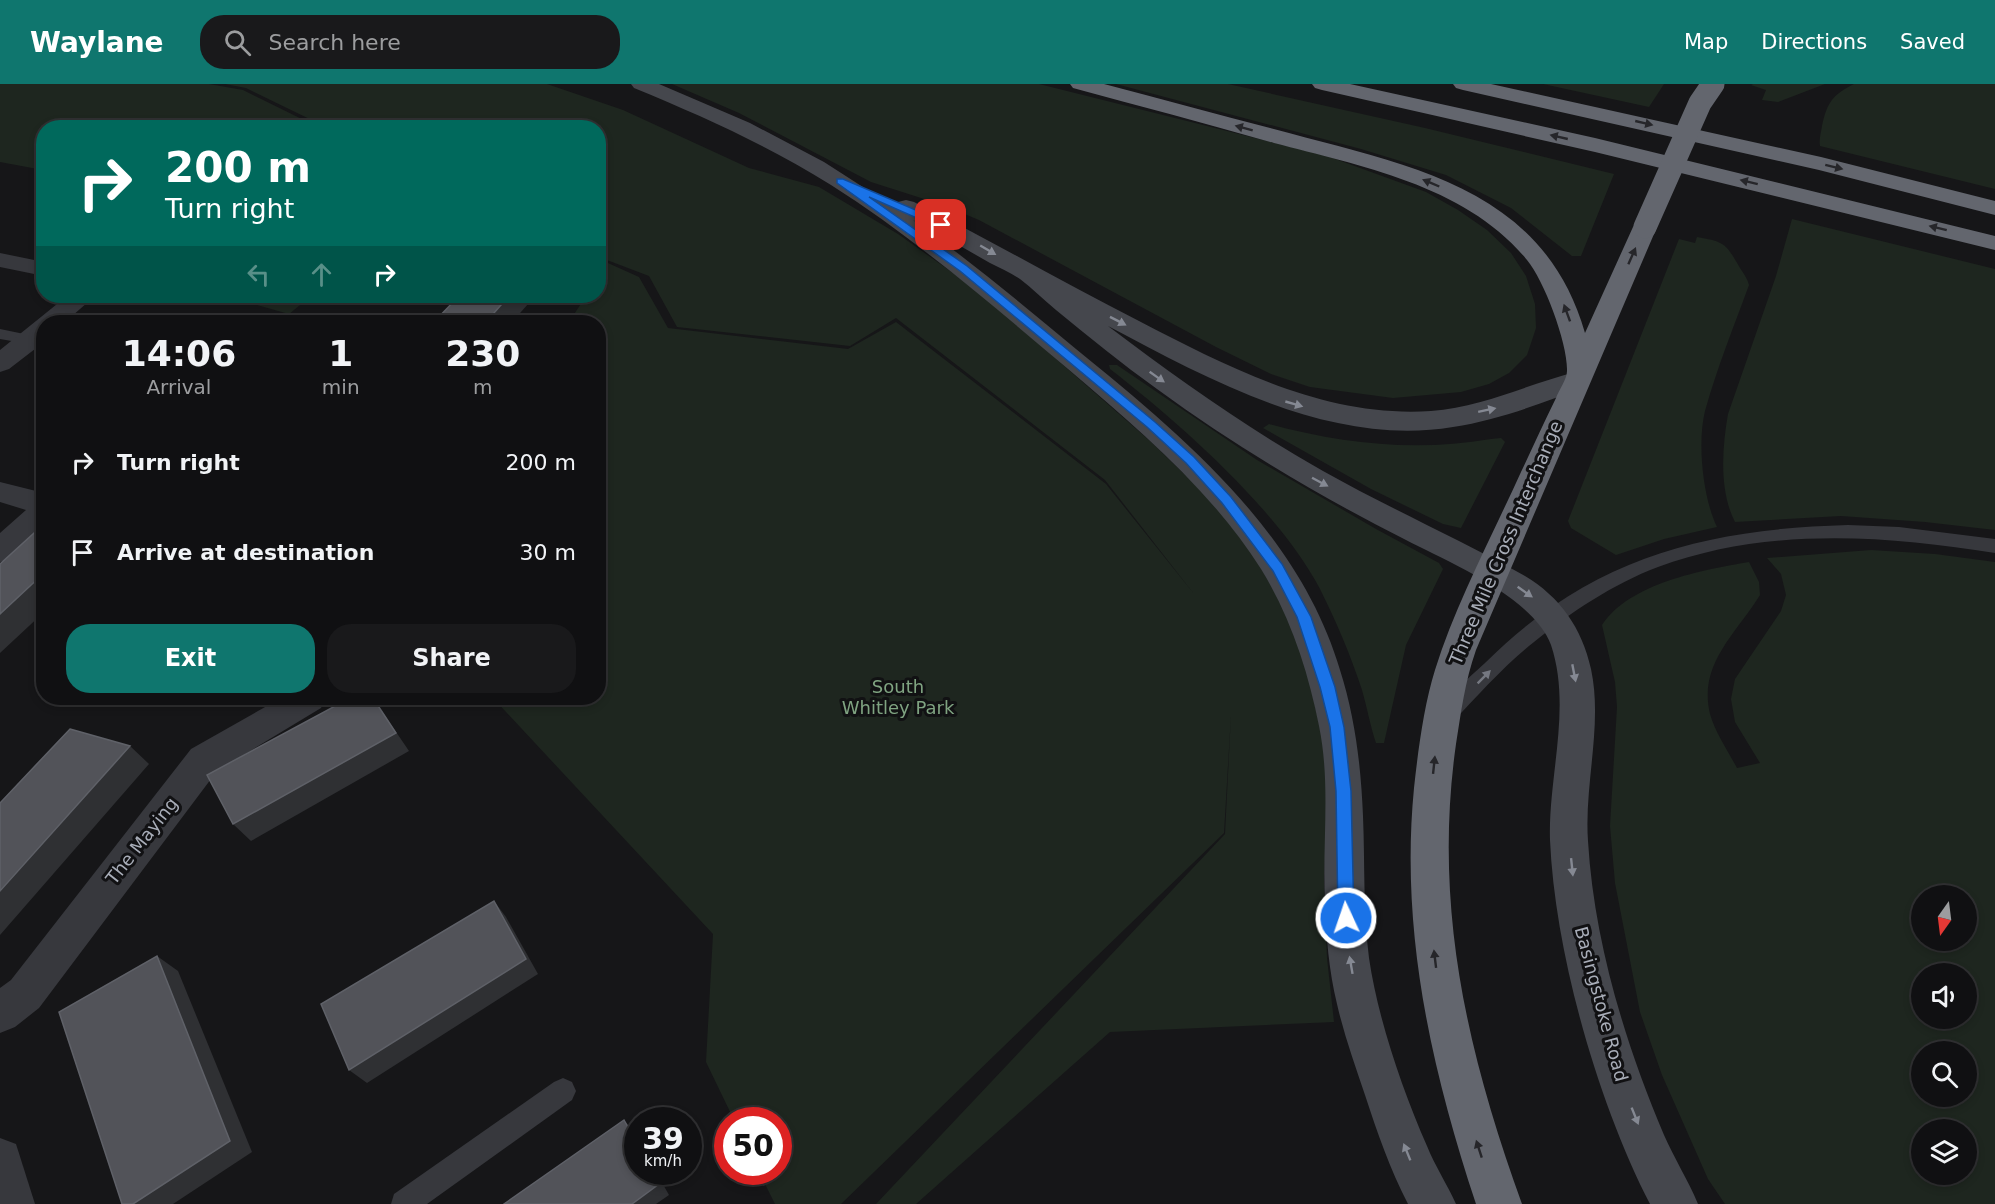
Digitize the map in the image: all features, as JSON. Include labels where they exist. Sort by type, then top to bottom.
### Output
[{"type":"highway","points":[[1080,84],[1413,175],[1478,207],[1523,240],[1548,273],[1570,321],[1577,376]]},
{"type":"highway","points":[[1322,84],[1595,145],[1995,243]]},
{"type":"highway","points":[[1463,84],[1810,161],[1995,207]]},
{"type":"highway","name":"Three Mile Cross Interchange","points":[[1499,1204],[1465,1099],[1435,964],[1428,867],[1434,760],[1452,669],[1492,572],[1700,103],[1713,84]]},
{"type":"main road","points":[[641,84],[722,118],[783,148],[840,181],[963,268],[1190,460],[1227,500],[1277,568],[1304,617],[1328,687],[1337,727],[1343,791],[1344,897],[1350,959],[1360,1015],[1407,1155],[1433,1204]]},
{"type":"main road","points":[[840,181],[905,207],[959,233],[1029,275],[1253,390],[1329,412],[1402,421],[1437,420],[1512,404],[1577,376]]},
{"type":"main road","points":[[1029,275],[1144,368],[1257,444],[1313,479],[1445,545],[1492,572],[1525,592],[1554,618]]},
{"type":"main road","name":"Basingstoke Road","points":[[1554,618],[1572,660],[1577,689],[1569,839],[1580,929],[1596,998],[1619,1077],[1643,1137],[1675,1204]]},
{"type":"street","points":[[0,260],[36,267]]},
{"type":"street","points":[[59,315],[73,303]]},
{"type":"street","points":[[0,363],[36,334]]},
{"type":"street","points":[[0,492],[36,502]]},
{"type":"street","points":[[0,551],[36,517]]},
{"type":"street","name":"The Maying","points":[[0,1013],[25,994],[204,760],[297,705]]},
{"type":"street","points":[[0,1160],[12,1204]]},
{"type":"lane","points":[[0,334],[36,334]]},
{"type":"lane","points":[[1443,719],[1505,656],[1554,618],[1608,582],[1645,565],[1682,553],[1783,535],[1863,533],[1995,546]]},
{"type":"lane","points":[[404,1204],[562,1091]]},
{"type":"green space","points":[[0,84],[209,84],[243,90],[304,120],[36,120],[36,169],[0,162]]},
{"type":"green space","name":"South Whitley Park","points":[[225,84],[547,84],[623,110],[749,168],[819,187],[898,234],[967,283],[1150,441],[1236,524],[1299,635],[1329,768],[1324,881],[1327,958],[1334,1022],[1110,1032],[916,1204],[876,1204],[1225,834],[1231,715],[1224,833],[841,1204],[775,1204],[766,1185],[792,1185],[792,1107],[728,1107],[706,1062],[713,934],[500,705],[606,705],[606,315],[574,315],[581,303],[606,303],[606,262],[639,277],[668,328],[848,349],[896,322],[1106,484],[1194,594],[1105,480],[896,318],[850,346],[677,327],[649,276],[606,260],[606,120],[312,120],[246,88]]},
{"type":"green space","points":[[672,84],[1039,84],[1327,156],[1426,192],[1487,230],[1511,253],[1526,276],[1535,304],[1536,328],[1527,355],[1509,373],[1489,384],[1461,392],[1393,398],[1310,387],[1271,374],[1216,347],[979,220],[943,205],[871,182],[739,113]]},
{"type":"green space","points":[[1116,84],[1228,84],[1425,128],[1614,174],[1581,256],[1572,256],[1511,208],[1446,175],[1361,149]]},
{"type":"green space","points":[[1543,84],[1664,84],[1649,107]]},
{"type":"green space","points":[[1825,84],[1778,102],[1762,100],[1766,90],[1751,85]]},
{"type":"green space","points":[[1854,84],[1995,84],[1995,189],[1820,146],[1822,126],[1832,100]]},
{"type":"green space","points":[[1792,219],[1995,269],[1995,530],[1841,516],[1735,522],[1726,497],[1723,469],[1728,414],[1776,276]]},
{"type":"green space","points":[[1697,237],[1724,245],[1749,285],[1715,379],[1703,424],[1702,454],[1705,486],[1717,527],[1664,539],[1616,555],[1571,528],[1568,521],[1679,239],[1695,243]]},
{"type":"green space","points":[[258,303],[302,303],[289,314],[257,305]]},
{"type":"green space","points":[[1109,365],[1117,365],[1257,460],[1439,563],[1443,569],[1406,645],[1384,743],[1376,743],[1362,690],[1348,652],[1320,589],[1302,559],[1254,499],[1226,470],[1167,415],[1110,369]]},
{"type":"green space","points":[[1269,424],[1324,437],[1379,444],[1435,445],[1501,438],[1505,442],[1461,528],[1443,524],[1371,489],[1263,428]]},
{"type":"green space","points":[[1871,550],[1935,554],[1995,562],[1995,1204],[1725,1204],[1708,1179],[1662,1075],[1640,1012],[1615,883],[1610,826],[1617,707],[1615,682],[1602,625],[1614,611],[1648,589],[1689,574],[1749,562],[1759,582],[1760,595],[1721,650],[1709,680],[1708,696],[1712,721],[1737,768],[1760,763],[1735,722],[1731,699],[1735,679],[1781,611],[1786,595],[1781,574],[1767,558]]},
{"type":"building","points":[[452,303],[503,303],[492,315],[441,315]]},
{"type":"building","points":[[36,531],[36,580],[0,614],[0,564]]},
{"type":"building","points":[[337,705],[378,705],[396,733],[233,824],[207,775]]},
{"type":"building","points":[[70,729],[130,746],[0,891],[0,803]]},
{"type":"building","points":[[494,901],[526,959],[349,1070],[321,1004]]},
{"type":"building","points":[[157,956],[230,1141],[133,1204],[122,1204],[59,1012]]},
{"type":"building","points":[[624,1120],[624,1185],[658,1185],[632,1204],[504,1204]]},
{"type":"route","points":[[941,225],[905,207],[840,181],[963,268],[1151,425],[1190,460],[1227,500],[1277,568],[1304,617],[1328,687],[1337,727],[1343,791],[1346,918]]}]
